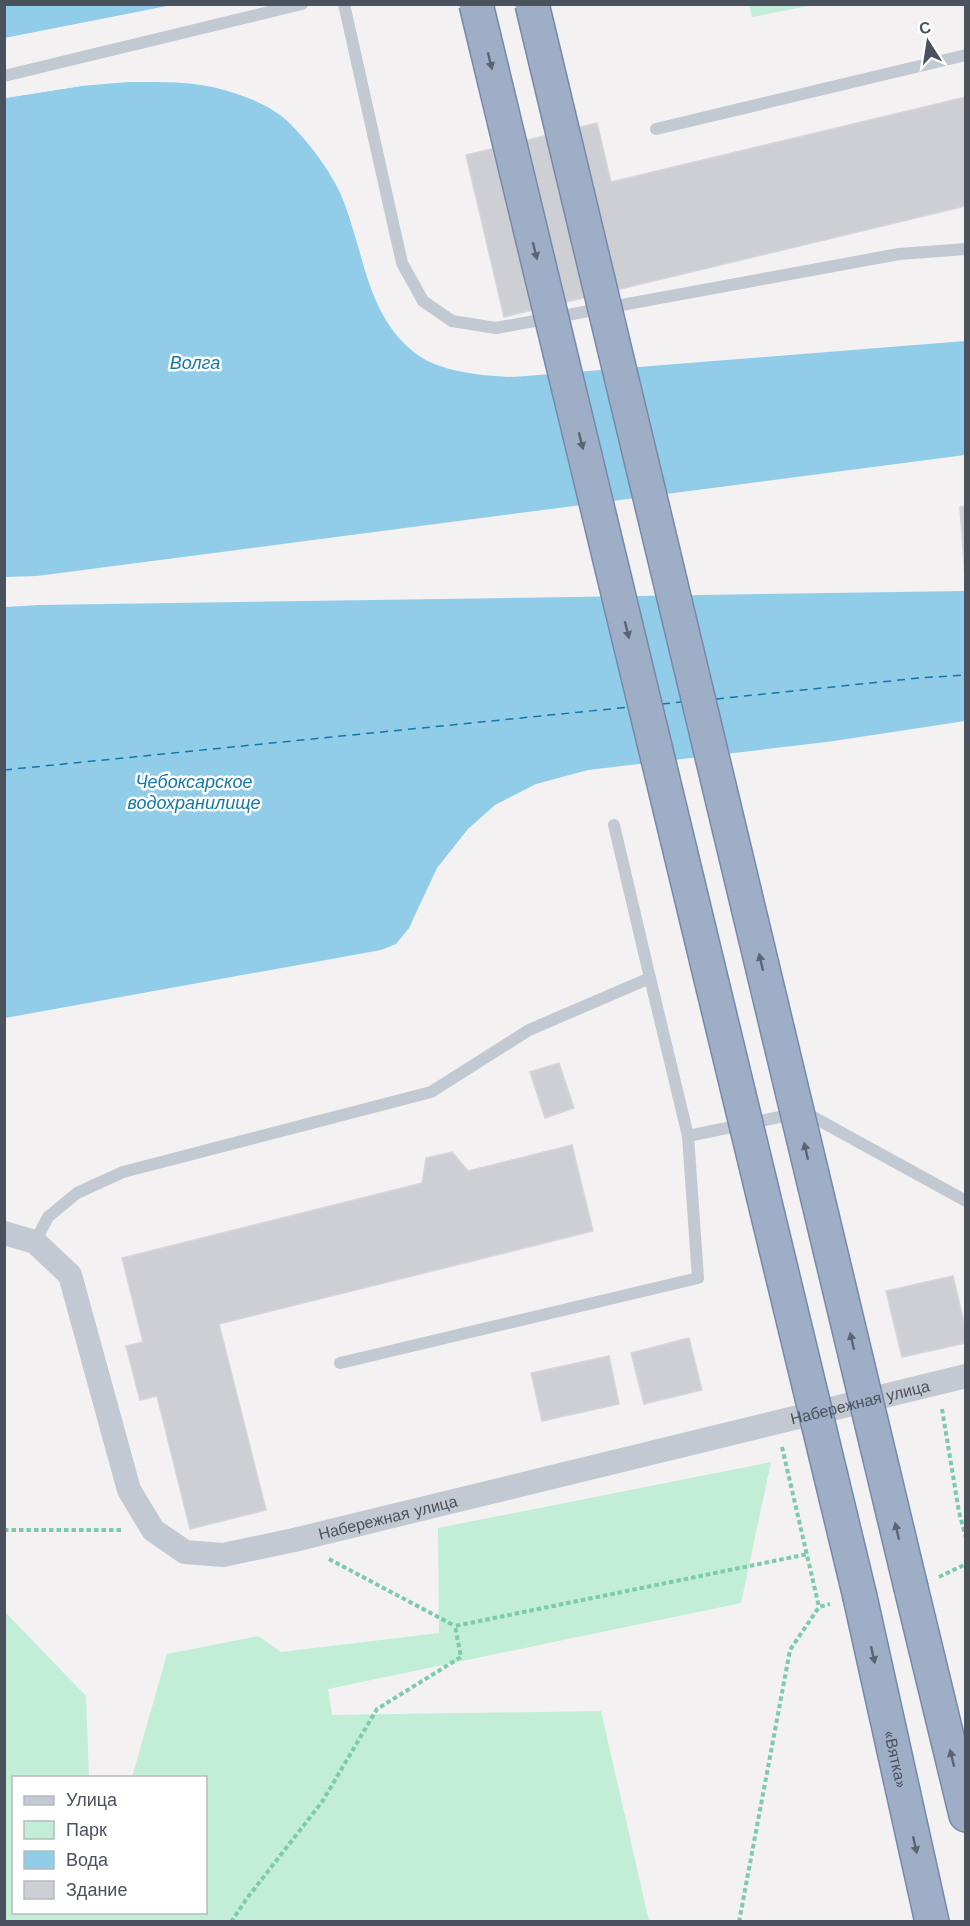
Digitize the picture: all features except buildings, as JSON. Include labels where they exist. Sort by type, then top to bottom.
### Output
[{"type":"highway","name":"«Вятка»","points":[[476,4],[860,1598],[932,1922]]},
{"type":"highway","points":[[532,4],[966,1815]]},
{"type":"street","name":"Набережная улица","points":[[4,1233],[35,1242],[70,1275],[129,1490],[153,1530],[184,1552],[223,1554],[294,1540],[966,1376]]},
{"type":"lane","points":[[4,76],[302,4]]},
{"type":"lane","points":[[344,4],[402,263],[423,301],[452,321],[496,328],[899,254],[966,249]]},
{"type":"lane","points":[[656,129],[966,55]]},
{"type":"lane","points":[[340,1363],[698,1278],[688,1137],[614,825]]},
{"type":"lane","points":[[35,1242],[48,1217],[77,1193],[123,1172],[431,1092],[529,1030],[650,978]]},
{"type":"lane","points":[[688,1137],[804,1112],[966,1201]]},
{"type":"path","points":[[938,1383],[959,1512],[966,1538]]},
{"type":"path","points":[[739,1922],[790,1650],[819,1607],[776,1422]]},
{"type":"path","points":[[4,1530],[153,1530]]},
{"type":"path","points":[[294,1540],[455,1626],[808,1554]]},
{"type":"path","points":[[231,1922],[322,1802],[377,1709],[461,1657],[455,1626]]},
{"type":"green space","points":[[749,4],[813,5],[752,17]]},
{"type":"green space","points":[[771,1462],[741,1603],[328,1689],[332,1715],[601,1711],[649,1921],[5,1921],[5,1612],[86,1696],[89,1776],[12,1776],[12,1914],[207,1914],[207,1776],[132,1776],[167,1654],[258,1636],[281,1652],[439,1633],[438,1528]]},
{"type":"water","points":[[5,5],[177,5],[5,38]]},
{"type":"water","name":"Волга","points":[[129,82],[177,83],[213,87],[232,92],[272,109],[285,119],[303,137],[335,182],[347,211],[369,284],[382,313],[411,350],[434,364],[468,373],[513,377],[965,341],[965,455],[37,576],[5,577],[5,98],[81,86]]},
{"type":"water","name":"Чебоксарское водохранилище","points":[[965,591],[965,721],[827,742],[588,770],[536,784],[495,805],[468,829],[437,868],[409,928],[396,944],[381,950],[5,1018],[4,607]]},
{"type":"pier","points":[[180,4],[177,7],[4,41],[5,38]]},
{"type":"pier","points":[[95,82],[5,98],[4,95]]},
{"type":"ferry route","points":[[716,699],[966,675]]},
{"type":"ferry route","points":[[662,704],[681,702]]},
{"type":"ferry route","points":[[4,770],[630,707]]}]
